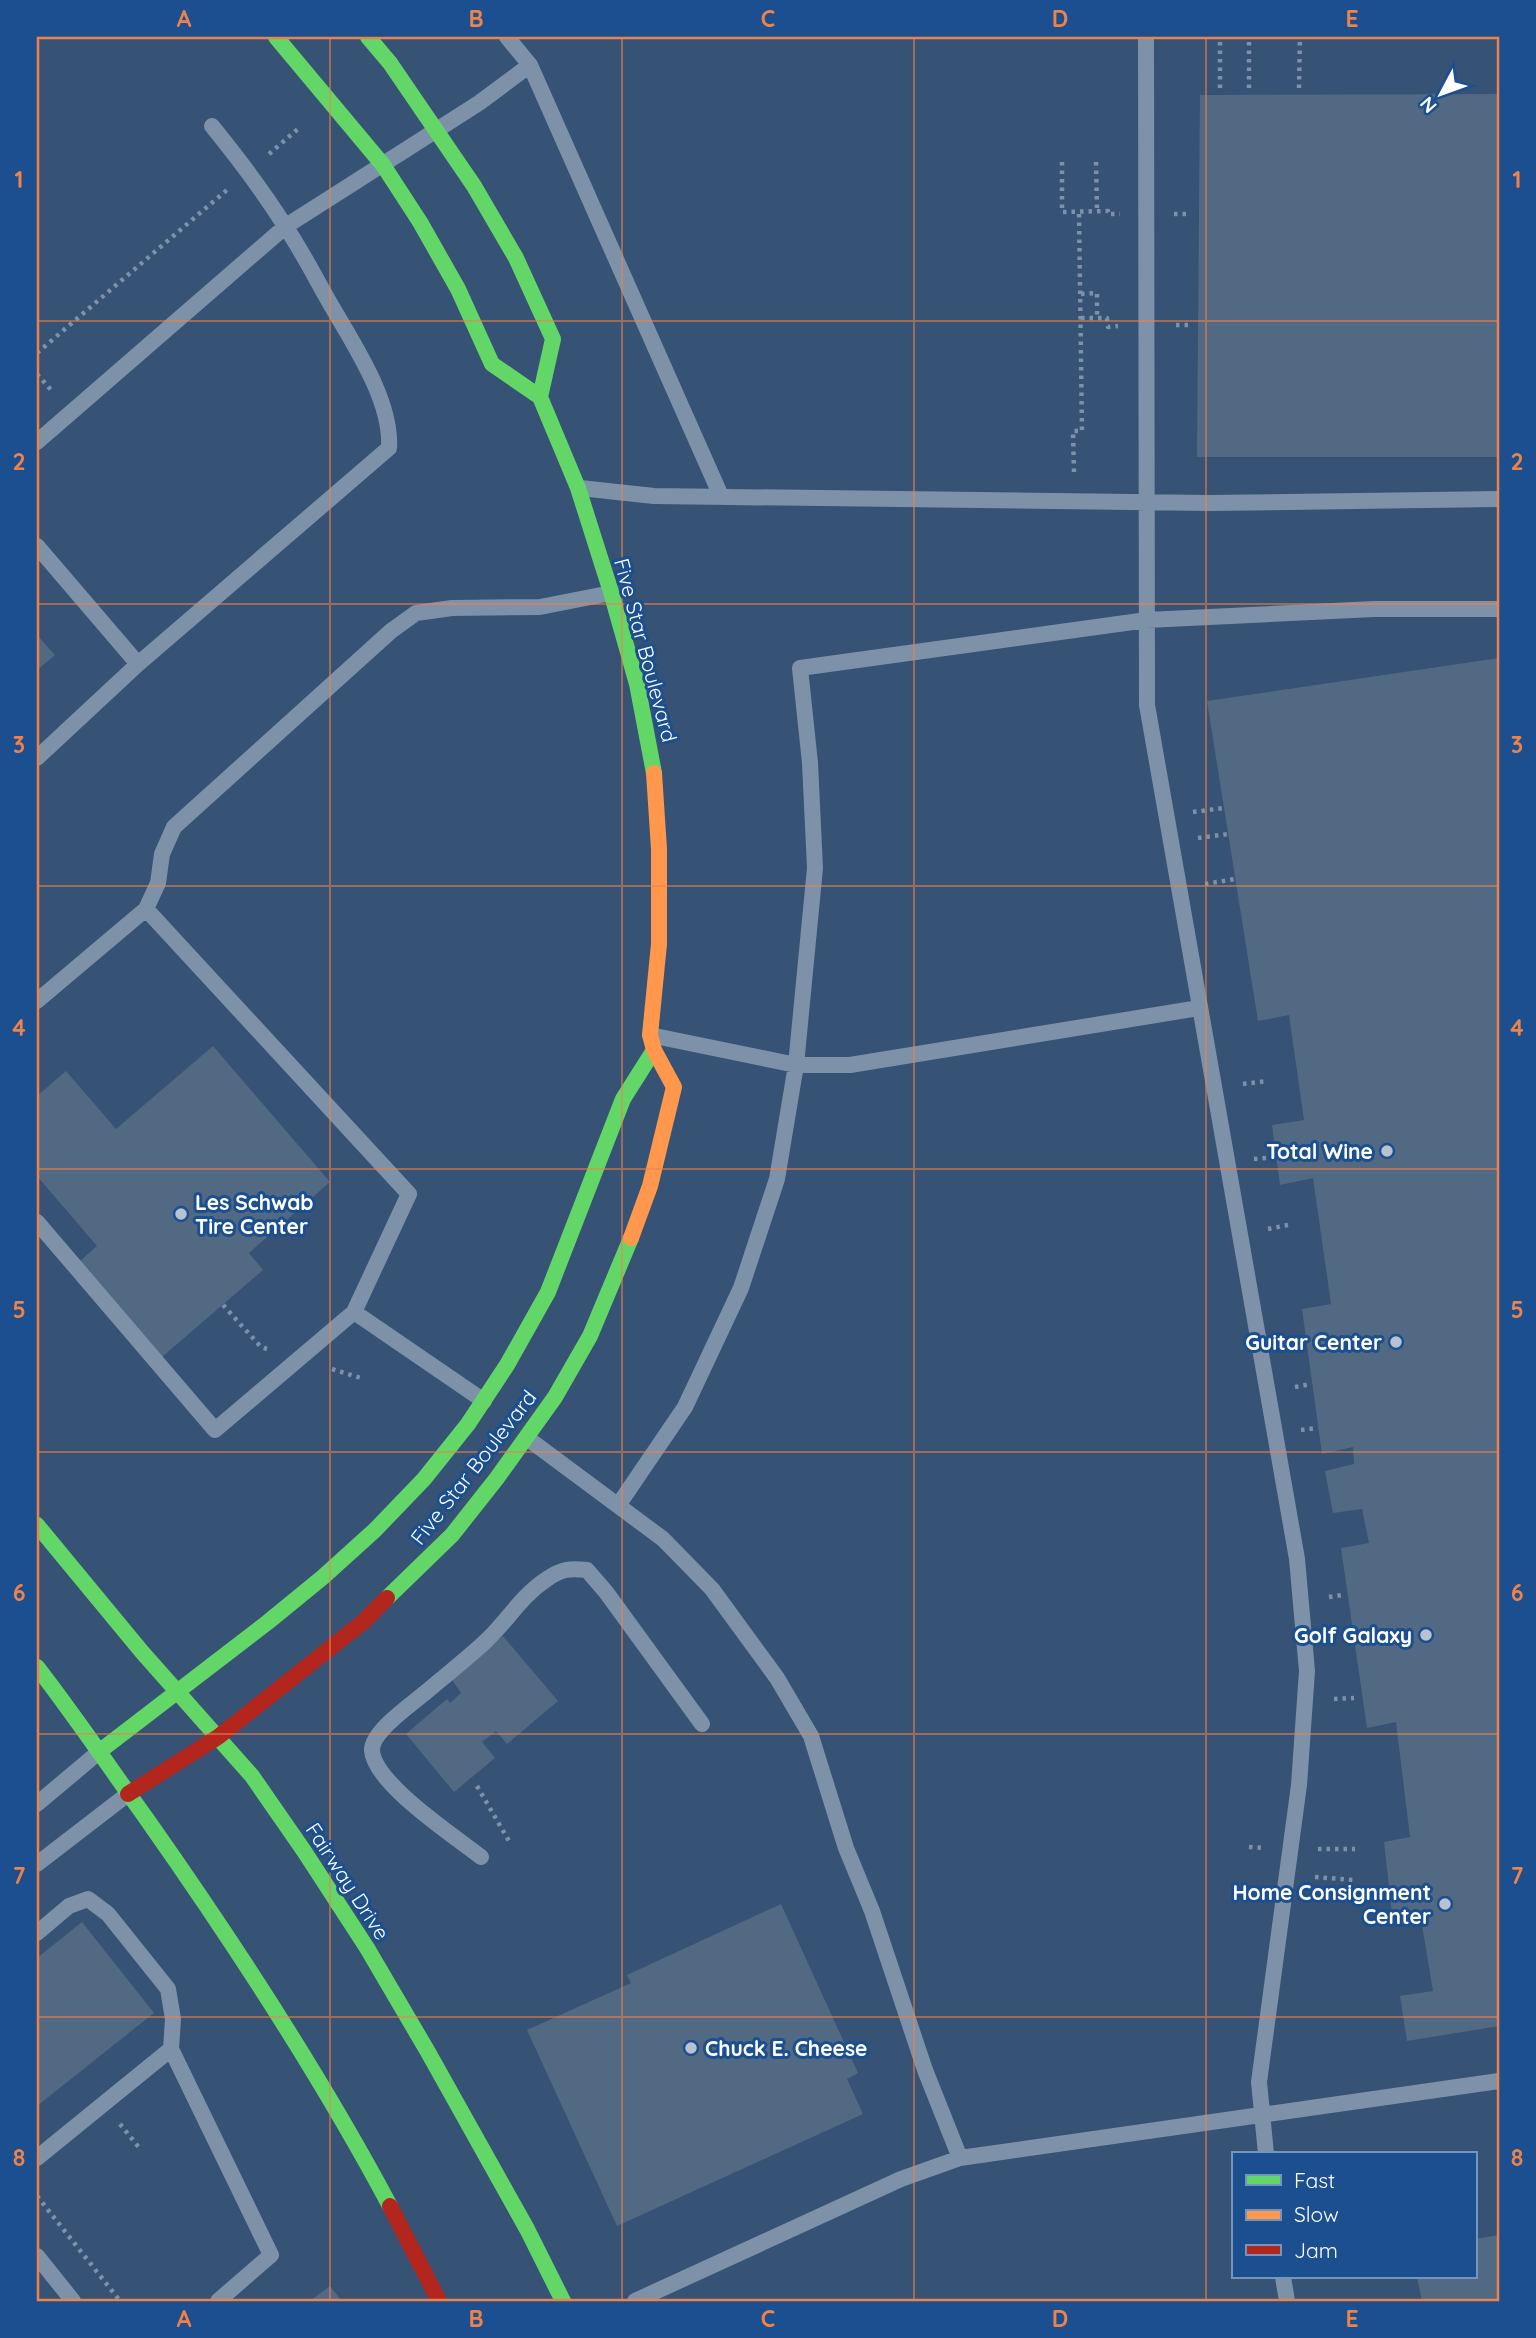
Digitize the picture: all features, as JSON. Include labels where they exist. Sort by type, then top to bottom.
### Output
[{"type":"street","points":[[276,37],[383,165],[420,222],[458,289],[492,364],[540,397],[553,339],[516,258],[474,186],[390,63],[368,37]]},
{"type":"street","name":"Five Star Boulevard","points":[[100,1751],[251,1636],[358,1547],[450,1447],[484,1401],[512,1355],[558,1269],[625,1094],[652,1043],[659,944],[659,849],[653,762],[637,684],[611,592],[578,488],[540,397]]},
{"type":"street","name":"Five Star Boulevard","points":[[128,1794],[218,1737],[363,1622],[404,1584],[452,1535],[555,1397],[590,1336],[614,1282],[650,1186],[674,1087],[652,1043]]},
{"type":"street","name":"Fairway Drive","points":[[37,1525],[142,1652],[252,1776],[367,1948],[527,2229],[563,2301]]},
{"type":"street","points":[[37,1667],[100,1751],[266,1993],[316,2074],[410,2239],[439,2301]]},
{"type":"lane","points":[[506,37],[530,65],[721,496]]},
{"type":"lane","points":[[1146,37],[1147,705],[1297,1559],[1307,1671],[1299,1785],[1259,2082],[1266,2152]]},
{"type":"lane","points":[[37,442],[286,226],[479,103],[530,65]]},
{"type":"lane","points":[[37,758],[138,664],[389,448],[390,432],[380,396],[343,326],[286,226],[212,126]]},
{"type":"lane","points":[[578,488],[654,496],[1209,503],[1499,499]]},
{"type":"lane","points":[[37,546],[138,664]]},
{"type":"lane","points":[[37,1000],[146,909],[158,883],[162,855],[174,827],[391,631],[416,613],[452,608],[540,607],[611,592]]},
{"type":"lane","points":[[619,1504],[685,1407],[741,1288],[777,1179],[796,1065],[815,868],[810,763],[800,668],[1147,620],[1374,609],[1499,609]]},
{"type":"lane","points":[[37,1222],[215,1430],[354,1312],[409,1194],[146,909]]},
{"type":"lane","points":[[652,1043],[796,1065],[850,1065],[1199,1008]]},
{"type":"lane","points":[[354,1312],[484,1401]]},
{"type":"lane","points":[[526,1437],[663,1539],[712,1589],[777,1678],[811,1736],[846,1848],[872,1910],[925,2070],[960,2158]]},
{"type":"lane","points":[[481,1857],[408,1802],[376,1763],[372,1749],[376,1738],[391,1721],[489,1639],[525,1596],[547,1579],[568,1567],[587,1570],[702,1724]]},
{"type":"lane","points":[[37,1804],[100,1751]]},
{"type":"lane","points":[[37,1864],[128,1794]]},
{"type":"lane","points":[[37,1933],[69,1906],[88,1899],[108,1914],[168,1989],[173,2019],[171,2049],[271,2255],[218,2301]]},
{"type":"lane","points":[[37,2158],[171,2049]]},
{"type":"lane","points":[[635,2301],[901,2179],[960,2158],[1499,2081]]},
{"type":"lane","points":[[37,2256],[73,2301]]},
{"type":"lane","points":[[1283,2278],[1287,2301]]},
{"type":"path","points":[[1220,37],[1220,88]]},
{"type":"path","points":[[1249,37],[1249,88]]},
{"type":"path","points":[[1299,88],[1300,37]]},
{"type":"path","points":[[37,353],[305,122]]},
{"type":"path","points":[[1062,162],[1062,212],[1187,214]]},
{"type":"path","points":[[1096,162],[1097,211]]},
{"type":"path","points":[[1074,501],[1073,431],[1082,431],[1079,212]]},
{"type":"path","points":[[1081,293],[1097,293],[1097,318]]},
{"type":"path","points":[[477,1786],[509,1840]]},
{"type":"path","points":[[1286,1876],[1353,1880]]},
{"type":"path","points":[[37,2196],[120,2301]]},
{"type":"building","points":[[1499,94],[1499,457],[1197,457],[1200,95]]},
{"type":"building","points":[[37,635],[55,655],[37,670]]},
{"type":"building","points":[[1499,658],[1499,2026],[1407,2041],[1400,1996],[1433,1991],[1421,1919],[1393,1924],[1384,1842],[1410,1837],[1396,1722],[1367,1728],[1341,1548],[1369,1543],[1362,1509],[1333,1513],[1325,1471],[1354,1464],[1353,1447],[1322,1454],[1302,1309],[1331,1304],[1313,1178],[1280,1185],[1272,1125],[1304,1120],[1289,1015],[1258,1021],[1207,701]]},
{"type":"building","name":"Les Schwab Tire Center","points":[[213,1046],[330,1182],[249,1253],[263,1270],[162,1357],[80,1261],[97,1246],[37,1176],[37,1096],[66,1071],[116,1129]]},
{"type":"building","points":[[503,1636],[558,1701],[507,1744],[496,1731],[482,1742],[495,1758],[454,1792],[406,1734],[447,1699],[450,1703],[461,1693],[452,1680]]},
{"type":"building","name":"Chuck E. Cheese","points":[[781,1904],[858,2073],[847,2079],[863,2114],[617,2226],[527,2030],[631,1983],[627,1975]]},
{"type":"building","points":[[82,1922],[154,2013],[37,2106],[37,1958]]},
{"type":"building","points":[[1499,2235],[1499,2301],[1422,2301],[1417,2278],[1476,2278],[1476,2239]]},
{"type":"building","points":[[330,2286],[342,2301],[310,2301]]},
{"type":"traffic: fast","points":[[276,37],[383,165],[420,222],[458,289],[492,364],[540,397],[578,488],[611,592],[637,684],[654,773]]},
{"type":"traffic: fast","points":[[368,37],[390,63],[474,186],[516,258],[553,339],[540,397]]},
{"type":"traffic: fast","points":[[100,1751],[323,1577],[375,1530],[424,1479],[468,1424],[507,1365],[548,1292],[623,1099],[654,1050]]},
{"type":"traffic: fast","points":[[387,1598],[452,1535],[555,1397],[590,1336],[631,1238]]},
{"type":"traffic: fast","points":[[37,1525],[142,1652],[252,1776],[304,1851],[367,1948],[428,2052],[527,2229],[563,2301]]},
{"type":"traffic: fast","points":[[37,1667],[146,1818],[243,1960],[334,2106],[390,2206]]},
{"type":"traffic: slow","points":[[631,1238],[650,1186],[674,1087],[654,1050],[650,1035],[659,944],[659,849],[654,773]]},
{"type":"traffic: jam","points":[[128,1794],[218,1737],[363,1622],[387,1598]]},
{"type":"traffic: jam","points":[[390,2206],[439,2301]]},
{"type":"place","name":"Total Wine","points":[[1387,1151]]},
{"type":"place","name":"Les Schwab Tire Center","points":[[181,1214]]},
{"type":"place","name":"Guitar Center","points":[[1396,1342]]},
{"type":"place","name":"Golf Galaxy","points":[[1426,1635]]},
{"type":"place","name":"Home Consignment Center","points":[[1445,1904]]},
{"type":"place","name":"Chuck E. Cheese","points":[[691,2048]]}]
